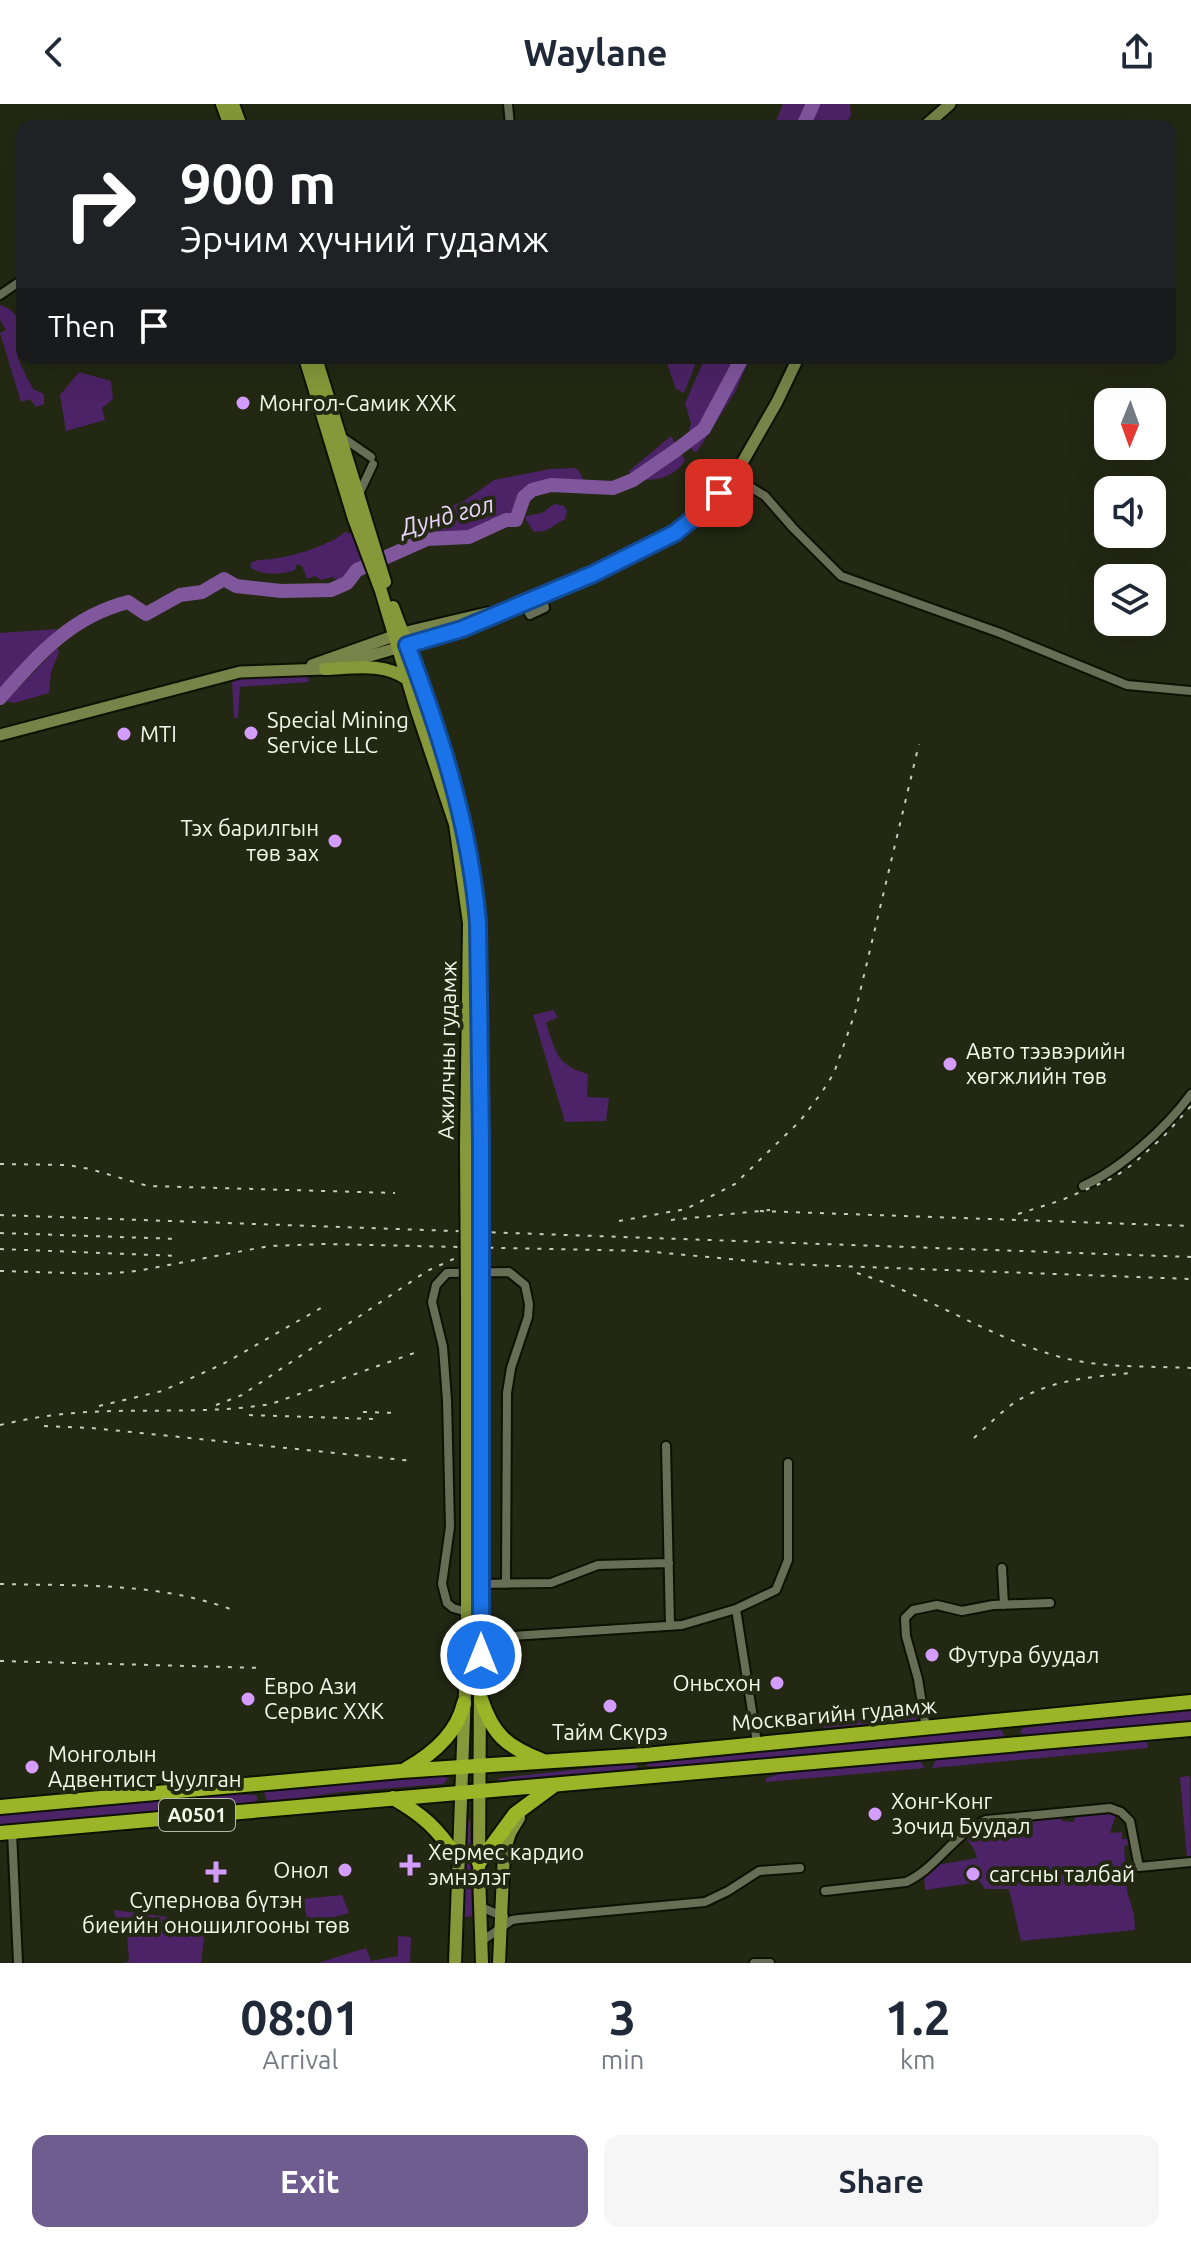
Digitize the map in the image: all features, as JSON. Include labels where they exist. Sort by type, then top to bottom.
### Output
[{"type":"highway","points":[[481,1699],[489,1723],[501,1739],[515,1749],[549,1763]]},
{"type":"highway","name":"Москвагийн гудамж","points":[[481,1765],[645,1755],[1191,1702]]},
{"type":"highway","points":[[401,1771],[419,1762],[448,1737],[460,1721],[464,1703]]},
{"type":"highway","points":[[1011,1720],[1014,1746]]},
{"type":"highway","points":[[481,1792],[1191,1729]]},
{"type":"highway","points":[[645,1755],[642,1769],[655,1776]]},
{"type":"highway","name":"A0501","points":[[0,1807],[481,1765]]},
{"type":"highway","points":[[479,1863],[504,1827],[526,1804],[557,1784]]},
{"type":"highway","points":[[249,1786],[261,1796],[260,1804],[253,1810]]},
{"type":"highway","name":"A0501","points":[[6,1832],[481,1792]]},
{"type":"highway","points":[[393,1798],[440,1831],[457,1858]]},
{"type":"main road","name":"Ажилчны гудамж","points":[[307,364],[400,641],[432,710],[462,814],[471,891],[466,1145],[467,1612],[455,1963]]},
{"type":"main road","name":"Ажилчны гудамж","points":[[318,364],[358,497],[360,517]]},
{"type":"main road","name":"Ажилчны гудамж","points":[[400,641],[407,679],[455,824],[478,923],[482,1304],[479,1863],[482,1963]]},
{"type":"main road","points":[[325,669],[384,668],[407,679]]},
{"type":"main road","points":[[499,1963],[505,1922],[506,1844],[526,1804]]},
{"type":"main road","points":[[456,1930],[470,1922],[482,1935]]},
{"type":"street","points":[[940,108],[950,104]]},
{"type":"street","points":[[300,668],[400,641],[462,629],[593,574],[675,533],[702,511],[734,477],[795,364]]},
{"type":"street","points":[[339,435],[372,460],[358,497]]},
{"type":"street","points":[[734,477],[765,496],[841,576],[1000,633],[1127,685],[1191,691]]},
{"type":"street","points":[[0,735],[240,672],[325,669],[400,641]]},
{"type":"street","points":[[1083,1186],[1104,1176],[1161,1128],[1191,1094]]},
{"type":"street","points":[[467,1612],[447,1603],[442,1584],[450,1527],[447,1400],[443,1347],[432,1302],[436,1285],[441,1278],[454,1271],[509,1272],[521,1279],[528,1293],[526,1328],[511,1368],[507,1393],[506,1584]]},
{"type":"street","points":[[666,1446],[670,1625]]},
{"type":"street","points":[[481,1638],[682,1625],[736,1609],[776,1590],[788,1560],[788,1463]]},
{"type":"street","points":[[481,1584],[551,1583],[598,1565],[669,1563]]},
{"type":"street","points":[[1002,1568],[1004,1605]]},
{"type":"street","points":[[926,1728],[905,1618],[913,1610],[937,1605],[962,1611],[1050,1603]]},
{"type":"street","points":[[736,1609],[757,1743]]},
{"type":"street","points":[[825,1891],[906,1882],[917,1877],[970,1827],[986,1820],[1098,1807],[1121,1812],[1130,1821],[1139,1867],[1191,1862]]},
{"type":"street","points":[[6,1832],[13,1873],[18,1963]]},
{"type":"street","points":[[482,1935],[505,1922],[705,1902],[759,1871],[800,1868]]},
{"type":"street","points":[[0,1874],[13,1873]]},
{"type":"street","points":[[481,1907],[505,1922]]},
{"type":"street","points":[[754,1963],[770,1963]]},
{"type":"shaded area","points":[[783,104],[809,104],[802,120],[776,120]]},
{"type":"shaded area","points":[[815,104],[850,104],[848,120],[807,120]]},
{"type":"shaded area","points":[[0,305],[14,313],[16,364],[21,364],[33,389],[44,394],[44,404],[36,407],[30,399],[21,402],[0,333],[6,330],[0,320]]},
{"type":"shaded area","points":[[667,364],[696,364],[684,393],[676,389]]},
{"type":"shaded area","points":[[702,364],[747,364],[735,392],[696,453],[686,444],[691,423],[685,403]]},
{"type":"shaded area","points":[[79,372],[111,381],[113,399],[102,408],[105,420],[66,431],[60,395]]},
{"type":"shaded area","points":[[671,436],[685,460],[675,472],[646,480],[631,476],[629,471]]},
{"type":"shaded area","points":[[575,468],[583,479],[575,489],[555,487],[540,490],[530,497],[519,522],[487,520],[486,528],[477,528],[470,535],[440,532],[433,543],[405,553],[427,536],[441,511],[464,501],[494,480],[550,469]]},
{"type":"shaded area","points":[[554,504],[564,506],[567,511],[565,519],[545,531],[534,532],[526,516],[542,513]]},
{"type":"shaded area","points":[[345,532],[356,535],[363,561],[352,569],[342,583],[332,577],[307,579],[302,566],[297,564],[295,570],[278,574],[260,572],[250,567],[255,561],[310,550]]},
{"type":"shaded area","points":[[57,629],[0,692],[0,633]]},
{"type":"shaded area","points":[[57,648],[59,652],[51,672],[49,693],[14,703],[6,701]]},
{"type":"shaded area","points":[[308,676],[309,682],[240,687],[238,718],[234,718],[232,682],[240,678]]},
{"type":"shaded area","points":[[553,1010],[558,1017],[546,1023],[555,1050],[563,1062],[588,1074],[587,1097],[609,1098],[606,1121],[565,1122],[533,1015]]},
{"type":"shaded area","points":[[1191,1709],[1191,1722],[1024,1735],[1020,1732],[1023,1728]]},
{"type":"shaded area","points":[[917,1715],[918,1720],[824,1728],[819,1723]]},
{"type":"shaded area","points":[[1001,1730],[1004,1734],[1002,1738],[684,1769],[646,1766],[649,1762],[916,1734]]},
{"type":"shaded area","points":[[1147,1741],[1148,1748],[932,1768],[936,1760]]},
{"type":"shaded area","points":[[920,1761],[925,1768],[766,1782],[766,1778],[779,1774]]},
{"type":"shaded area","points":[[636,1763],[638,1773],[497,1781],[500,1778]]},
{"type":"shaded area","points":[[443,1776],[448,1779],[443,1784],[341,1792],[268,1803],[264,1792]]},
{"type":"shaded area","points":[[1190,1776],[1191,1856],[1187,1857],[1180,1777]]},
{"type":"shaded area","points":[[224,1794],[255,1795],[258,1798],[255,1802],[220,1808],[0,1827],[0,1812]]},
{"type":"shaded area","points":[[1061,1811],[1062,1821],[1074,1822],[1075,1811],[1117,1811],[1110,1833],[1122,1832],[1122,1839],[1130,1839],[1130,1844],[1124,1846],[1127,1891],[1135,1930],[1021,1941],[1009,1889],[985,1889],[980,1882],[925,1890],[924,1871],[931,1866],[977,1858],[966,1838],[983,1825],[990,1837],[1000,1837],[1005,1822],[1018,1821],[1021,1814]]},
{"type":"shaded area","points":[[466,1819],[470,1821],[472,1916],[462,1918]]},
{"type":"shaded area","points":[[342,1895],[349,1913],[308,1924],[303,1899]]},
{"type":"shaded area","points":[[114,1910],[206,1922],[201,1963],[124,1963],[129,1961],[127,1935],[118,1934]]},
{"type":"shaded area","points":[[398,1936],[411,1937],[410,1963],[318,1963],[366,1948],[371,1961],[398,1956]]},
{"type":"waterway","name":"Дунд гол","points":[[806,120],[813,104]]},
{"type":"waterway","name":"Дунд гол","points":[[0,698],[56,640],[89,617],[107,609],[128,602],[146,614],[180,595],[202,592],[224,579],[236,586],[281,591],[331,590],[347,583],[357,570],[427,539],[469,537],[506,520],[516,520],[524,497],[532,490],[551,485],[613,488],[633,480],[704,429],[739,364]]},
{"type":"railway","points":[[619,1221],[686,1209],[735,1184],[800,1121],[834,1073],[855,1013],[919,744]]},
{"type":"railway","points":[[1018,1214],[1062,1200],[1113,1178],[1164,1136],[1191,1106]]},
{"type":"railway","points":[[0,1164],[67,1165],[148,1186],[395,1193]]},
{"type":"railway","points":[[671,1220],[770,1210]]},
{"type":"railway","points":[[760,1211],[1191,1226]]},
{"type":"railway","points":[[0,1215],[1191,1257]]},
{"type":"railway","points":[[0,1233],[179,1239]]},
{"type":"railway","points":[[0,1271],[103,1274],[137,1271],[269,1246],[324,1244],[643,1251],[784,1264],[1191,1279]]},
{"type":"railway","points":[[0,1249],[179,1256]]},
{"type":"railway","points":[[216,1405],[242,1395],[427,1271],[473,1254]]},
{"type":"railway","points":[[857,1273],[910,1293],[1014,1341],[1068,1359],[1114,1365],[1191,1368]]},
{"type":"railway","points":[[99,1406],[162,1391],[223,1364],[326,1305]]},
{"type":"railway","points":[[0,1425],[82,1412],[217,1410],[271,1404],[417,1352]]},
{"type":"railway","points":[[974,1438],[1011,1405],[1039,1390],[1069,1381],[1131,1373]]},
{"type":"railway","points":[[363,1412],[397,1413]]},
{"type":"railway","points":[[249,1415],[376,1419]]},
{"type":"railway","points":[[44,1426],[92,1428],[413,1461]]},
{"type":"railway","points":[[0,1584],[147,1590],[176,1594],[233,1610]]},
{"type":"railway","points":[[0,1661],[263,1668]]},
{"type":"place","name":"Монгол-Самик ХХК","points":[[243,403]]},
{"type":"place","name":"Special Mining Service LLC","points":[[251,733]]},
{"type":"place","name":"MTI","points":[[124,734]]},
{"type":"place","name":"Тэх барилгын төв зах","points":[[335,841]]},
{"type":"place","name":"Авто тээвэрийн хөгжлийн төв","points":[[950,1064]]},
{"type":"place","name":"Футура буудал","points":[[932,1655]]},
{"type":"place","name":"Оньсхон","points":[[777,1683]]},
{"type":"place","name":"Евро Ази Сервис ХХК","points":[[248,1699]]},
{"type":"place","name":"Тайм Скүрэ","points":[[610,1706]]},
{"type":"place","name":"Монголын Адвентист Чуулган","points":[[32,1767]]},
{"type":"place","name":"Хонг-Kонг 3очид Буудал","points":[[875,1814]]},
{"type":"place","name":"Хермес кардио эмнэлэг","points":[[410,1865]]},
{"type":"place","name":"Онол","points":[[345,1870]]},
{"type":"place","name":"Супернова бүтэн биеийн оношилгооны төв","points":[[216,1872]]},
{"type":"place","name":"сагсны талбай","points":[[973,1874]]},
{"type":"route","points":[[481,1655],[481,1143],[476,890],[462,814],[432,710],[407,645],[462,629],[593,574],[675,533],[719,493]]}]
